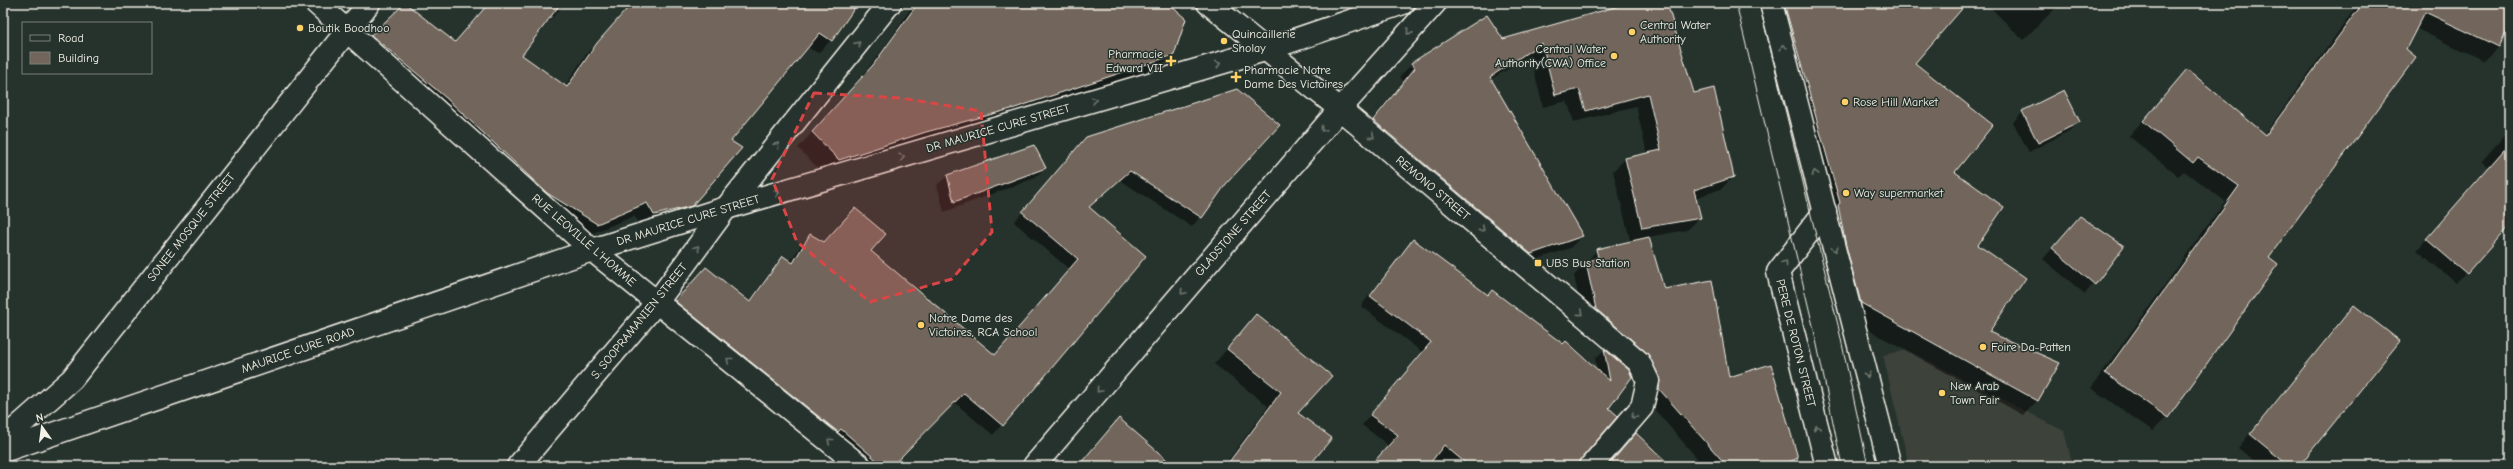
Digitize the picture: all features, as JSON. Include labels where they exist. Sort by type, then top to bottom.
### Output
[{"type":"street","name":"RUE LEOVILLE L'HOMME","points":[[316,3],[592,250],[860,466]]},
{"type":"street","name":"SONEE MOSQUE STREET","points":[[3,440],[72,379],[346,30],[369,3]]},
{"type":"street","name":"S. SOOPRAMANIEN STREET","points":[[518,466],[657,302],[726,208],[890,3]]},
{"type":"street","name":"REMONO STREET","points":[[1208,3],[1340,109],[1640,362],[1648,381],[1642,407],[1591,466]]},
{"type":"street","name":"DR MAURICE CURE STREET","points":[[592,250],[726,208],[1265,50],[1403,3]]},
{"type":"street","name":"GLADSTONE STREET","points":[[1034,466],[1340,109],[1435,3]]},
{"type":"street","points":[[1771,3],[1890,466]]},
{"type":"street","name":"PERE DE ROTON STREET","points":[[1825,211],[1778,272],[1826,466]]},
{"type":"street","name":"MAURICE CURE ROAD","points":[[3,451],[592,250]]},
{"type":"highlighted area","points":[[814,93],[901,98],[981,111],[992,232],[952,279],[870,302],[797,242],[772,179]]},
{"type":"shaded area","name":"New Arab Town Fair","points":[[1908,350],[2064,431],[2073,466],[1909,466],[1883,355]]},
{"type":"building","points":[[405,3],[455,42],[489,3],[561,3],[522,55],[567,87],[597,43],[632,3],[858,3],[832,41],[820,33],[731,141],[742,148],[692,206],[654,215],[647,203],[597,224],[547,193],[446,98],[371,35]]},
{"type":"building","points":[[918,3],[1168,3],[1186,19],[1174,55],[1015,108],[926,132],[839,160],[812,132],[873,65]]},
{"type":"building","points":[[1629,3],[1667,3],[1694,93],[1714,88],[1734,177],[1694,190],[1701,218],[1642,228],[1625,158],[1661,150],[1648,94],[1586,111],[1579,89],[1555,95],[1542,43],[1490,77],[1583,236],[1531,254],[1373,120],[1415,68],[1411,63],[1487,15],[1503,39]]},
{"type":"building","points":[[1784,3],[1967,3],[1915,63],[1993,125],[1955,172],[2004,207],[1978,245],[2026,278],[1989,332],[2060,363],[2038,401],[1861,303],[1846,246],[1838,205],[1840,203]]},
{"type":"building","points":[[2363,3],[2510,3],[2510,25],[2499,47],[2425,12],[2406,49],[2416,57],[2269,257],[2278,264],[2168,418],[2105,373],[2239,186],[2198,157],[2193,163],[2143,121],[2187,69],[2266,135]]},
{"type":"building","points":[[1237,89],[1280,125],[1226,184],[1202,218],[1130,171],[1089,207],[1146,256],[1003,426],[964,393],[892,466],[883,466],[841,429],[838,432],[675,301],[706,267],[750,302],[783,256],[793,263],[810,234],[824,242],[855,208],[886,234],[871,251],[995,355],[1078,259],[1022,212],[1086,137]]},
{"type":"building","points":[[2064,90],[2080,122],[2038,143],[2022,111]]},
{"type":"building","points":[[2510,143],[2510,225],[2467,274],[2426,239]]},
{"type":"building","points":[[1034,145],[1046,168],[954,202],[947,175]]},
{"type":"building","points":[[2080,216],[2124,246],[2095,285],[2052,248]]},
{"type":"building","points":[[1649,237],[1664,289],[1712,280],[1729,377],[1771,364],[1798,458],[1780,466],[1727,466],[1659,389],[1659,376],[1647,353],[1596,309],[1586,263],[1598,257],[1596,249]]},
{"type":"building","points":[[1413,239],[1488,295],[1492,290],[1563,344],[1566,341],[1610,381],[1604,349],[1629,370],[1632,377],[1609,408],[1618,416],[1582,458],[1579,466],[1469,466],[1444,445],[1428,466],[1370,466],[1398,435],[1370,415],[1431,342],[1370,296]]},
{"type":"building","points":[[2354,305],[2400,341],[2299,466],[2289,466],[2250,434]]},
{"type":"building","points":[[1256,314],[1332,376],[1298,413],[1332,438],[1309,466],[1226,466],[1281,392],[1227,349]]},
{"type":"building","points":[[1119,418],[1174,466],[1078,466]]},
{"type":"building","points":[[1636,433],[1671,466],[1608,466]]},
{"type":"tram line","points":[[1736,3],[1814,330],[1842,466]]},
{"type":"tram line","points":[[1759,3],[1838,325],[1868,466]]},
{"type":"place","name":"Boutik Boodhoo","points":[[300,28]]},
{"type":"place","name":"Central Water Authority","points":[[1632,32]]},
{"type":"place","name":"Quincaillerie Sholay","points":[[1224,41]]},
{"type":"place","name":"Central Water Authority(CWA) Office","points":[[1614,56]]},
{"type":"place","name":"Pharmacie Edward VII","points":[[1171,61]]},
{"type":"place","name":"Pharmacie Notre Dame Des Victoires","points":[[1236,77]]},
{"type":"place","name":"Rose Hill Market","points":[[1845,102]]},
{"type":"place","name":"Way supermarket","points":[[1846,193]]},
{"type":"place","name":"UBS Bus Station","points":[[1538,263]]},
{"type":"place","name":"Notre Dame des Victoires, RCA School","points":[[921,325]]},
{"type":"place","name":"Foire Da-Patten","points":[[1983,347]]},
{"type":"place","name":"New Arab Town Fair","points":[[1942,393]]}]
